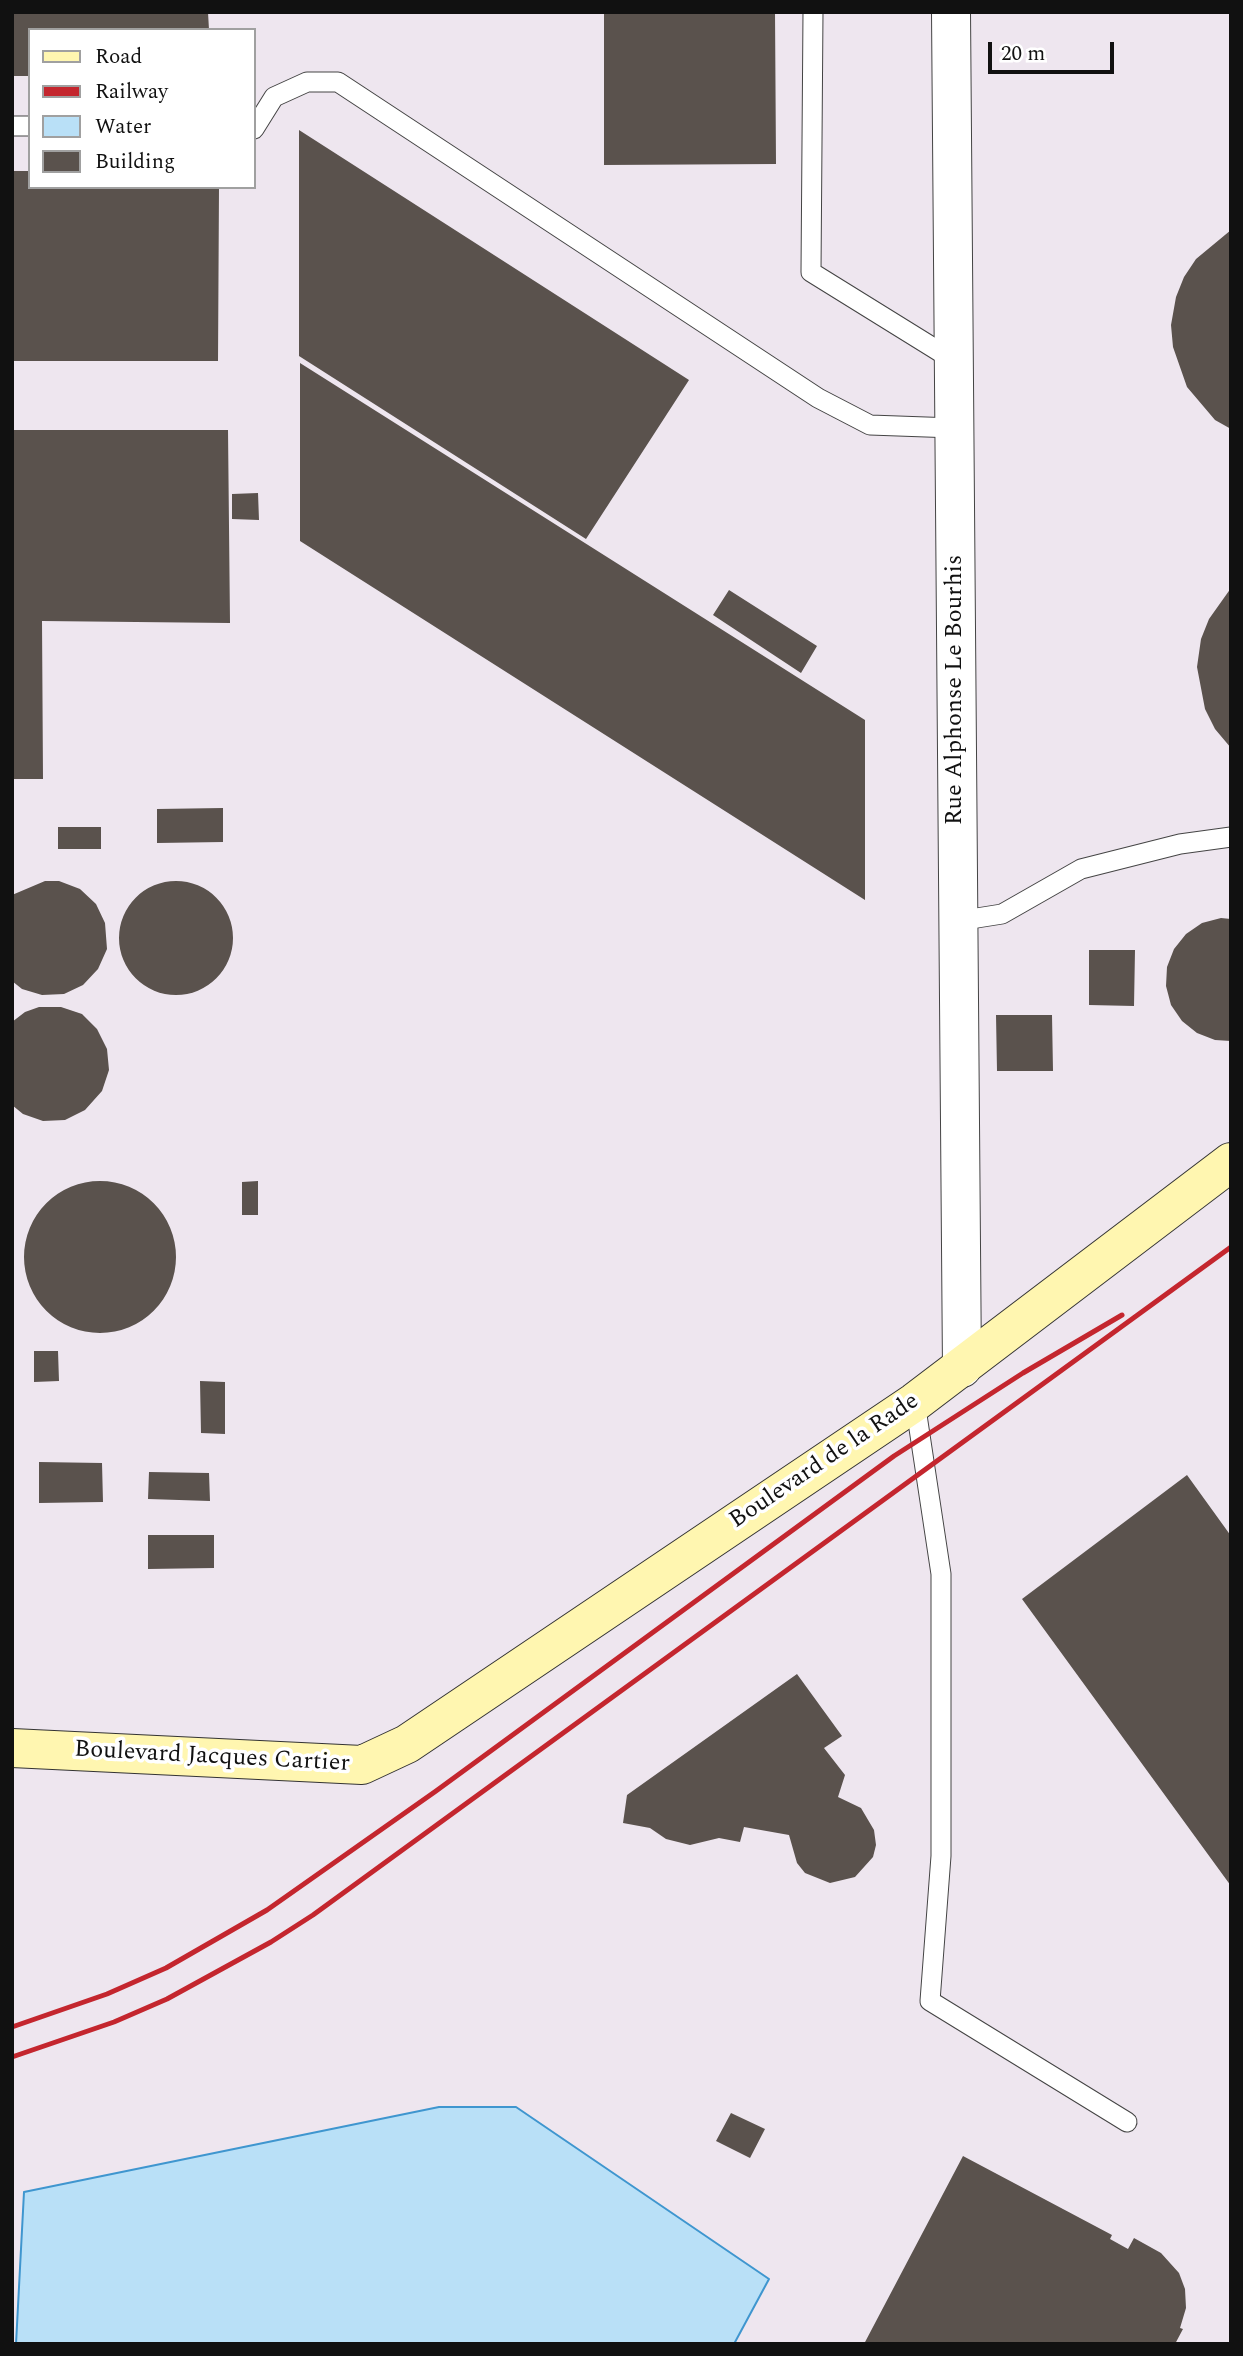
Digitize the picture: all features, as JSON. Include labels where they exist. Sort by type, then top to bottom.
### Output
[{"type":"street","name":"Rue Alphonse Le Bourhis","points":[[951,12],[962,1368]]},
{"type":"street","name":"Boulevard de la Rade","points":[[407,1744],[915,1402],[1231,1162]]},
{"type":"street","name":"Boulevard Jacques Cartier","points":[[12,1748],[362,1765],[407,1744]]},
{"type":"lane","points":[[813,12],[811,272],[953,359]]},
{"type":"lane","points":[[256,126],[274,97],[307,82],[338,82],[818,398],[870,425],[954,428]]},
{"type":"lane","points":[[958,921],[1002,914],[1081,869],[1180,844],[1231,837]]},
{"type":"lane","points":[[915,1402],[941,1574],[941,1856],[930,2001],[1127,2122]]},
{"type":"shaded area","points":[[12,12],[1231,12],[1231,2344],[734,2344],[768,2280],[516,2107],[439,2107],[24,2192],[16,2344],[12,2344]]},
{"type":"water","points":[[439,2107],[516,2107],[769,2279],[734,2344],[16,2344],[24,2192]]},
{"type":"building","points":[[12,12],[208,12],[209,28],[28,28],[28,76],[12,76]]},
{"type":"building","points":[[604,12],[775,12],[776,164],[604,165]]},
{"type":"building","points":[[299,130],[689,380],[586,539],[299,356]]},
{"type":"building","points":[[12,171],[28,171],[28,189],[219,189],[218,361],[12,361]]},
{"type":"building","points":[[1231,230],[1231,429],[1215,420],[1187,387],[1173,347],[1171,325],[1176,297],[1184,277],[1196,259]]},
{"type":"building","points":[[300,363],[865,720],[865,900],[300,541]]},
{"type":"building","points":[[12,430],[228,430],[230,623],[42,621],[43,779],[12,779]]},
{"type":"building","points":[[258,493],[259,520],[232,519],[232,494]]},
{"type":"building","points":[[1231,588],[1231,748],[1215,729],[1205,709],[1197,667],[1201,639],[1209,619]]},
{"type":"building","points":[[729,590],[817,646],[801,673],[713,615]]},
{"type":"building","points":[[223,808],[223,842],[157,843],[157,809]]},
{"type":"building","points":[[58,827],[101,827],[101,849],[58,849]]},
{"type":"building","points":[[45,881],[59,881],[80,889],[96,904],[105,923],[107,949],[98,969],[83,985],[64,994],[42,995],[22,989],[12,981],[12,895]]},
{"type":"building","points":[[176,881],[198,886],[216,898],[228,916],[233,938],[228,960],[216,978],[198,990],[176,995],[154,990],[136,978],[124,960],[119,938],[124,916],[136,898],[154,886]]},
{"type":"building","points":[[1221,918],[1231,919],[1231,1041],[1215,1040],[1197,1033],[1182,1021],[1171,1005],[1166,986],[1167,967],[1174,949],[1186,934],[1202,923]]},
{"type":"building","points":[[1089,950],[1135,950],[1134,1006],[1089,1005]]},
{"type":"building","points":[[39,1007],[61,1007],[82,1014],[97,1029],[107,1049],[109,1070],[102,1091],[85,1110],[65,1120],[43,1121],[23,1114],[12,1105],[12,1022],[25,1012]]},
{"type":"building","points":[[996,1015],[1052,1015],[1053,1071],[997,1071]]},
{"type":"building","points":[[100,1181],[129,1187],[154,1203],[170,1228],[176,1257],[170,1286],[154,1311],[129,1327],[100,1333],[71,1327],[46,1311],[30,1286],[24,1257],[30,1228],[46,1203],[71,1187]]},
{"type":"building","points":[[258,1181],[258,1215],[242,1215],[242,1182]]},
{"type":"building","points":[[34,1351],[58,1351],[59,1381],[34,1382]]},
{"type":"building","points":[[200,1381],[225,1382],[225,1434],[201,1433]]},
{"type":"building","points":[[39,1462],[102,1463],[103,1502],[39,1503]]},
{"type":"building","points":[[149,1472],[209,1473],[210,1501],[148,1499]]},
{"type":"building","points":[[1187,1475],[1231,1536],[1231,1886],[1022,1599]]},
{"type":"building","points":[[148,1535],[214,1535],[214,1568],[148,1569]]},
{"type":"building","points":[[797,1674],[842,1736],[824,1748],[845,1775],[838,1797],[861,1808],[874,1830],[876,1845],[873,1857],[855,1877],[830,1883],[805,1873],[797,1863],[789,1835],[744,1827],[740,1842],[719,1838],[690,1845],[666,1839],[650,1828],[623,1823],[627,1795]]},
{"type":"building","points":[[731,2113],[765,2129],[750,2158],[716,2141]]},
{"type":"building","points":[[963,2156],[1112,2235],[1110,2239],[1128,2249],[1134,2238],[1161,2253],[1179,2273],[1185,2289],[1186,2308],[1180,2328],[1183,2329],[1175,2344],[864,2344]]},
{"type":"railway","points":[[12,2057],[114,2022],[167,1999],[271,1942],[313,1915],[1231,1247]]},
{"type":"railway","points":[[12,2027],[107,1994],[166,1968],[267,1910],[436,1791],[894,1456],[1023,1373],[1122,1315]]}]
